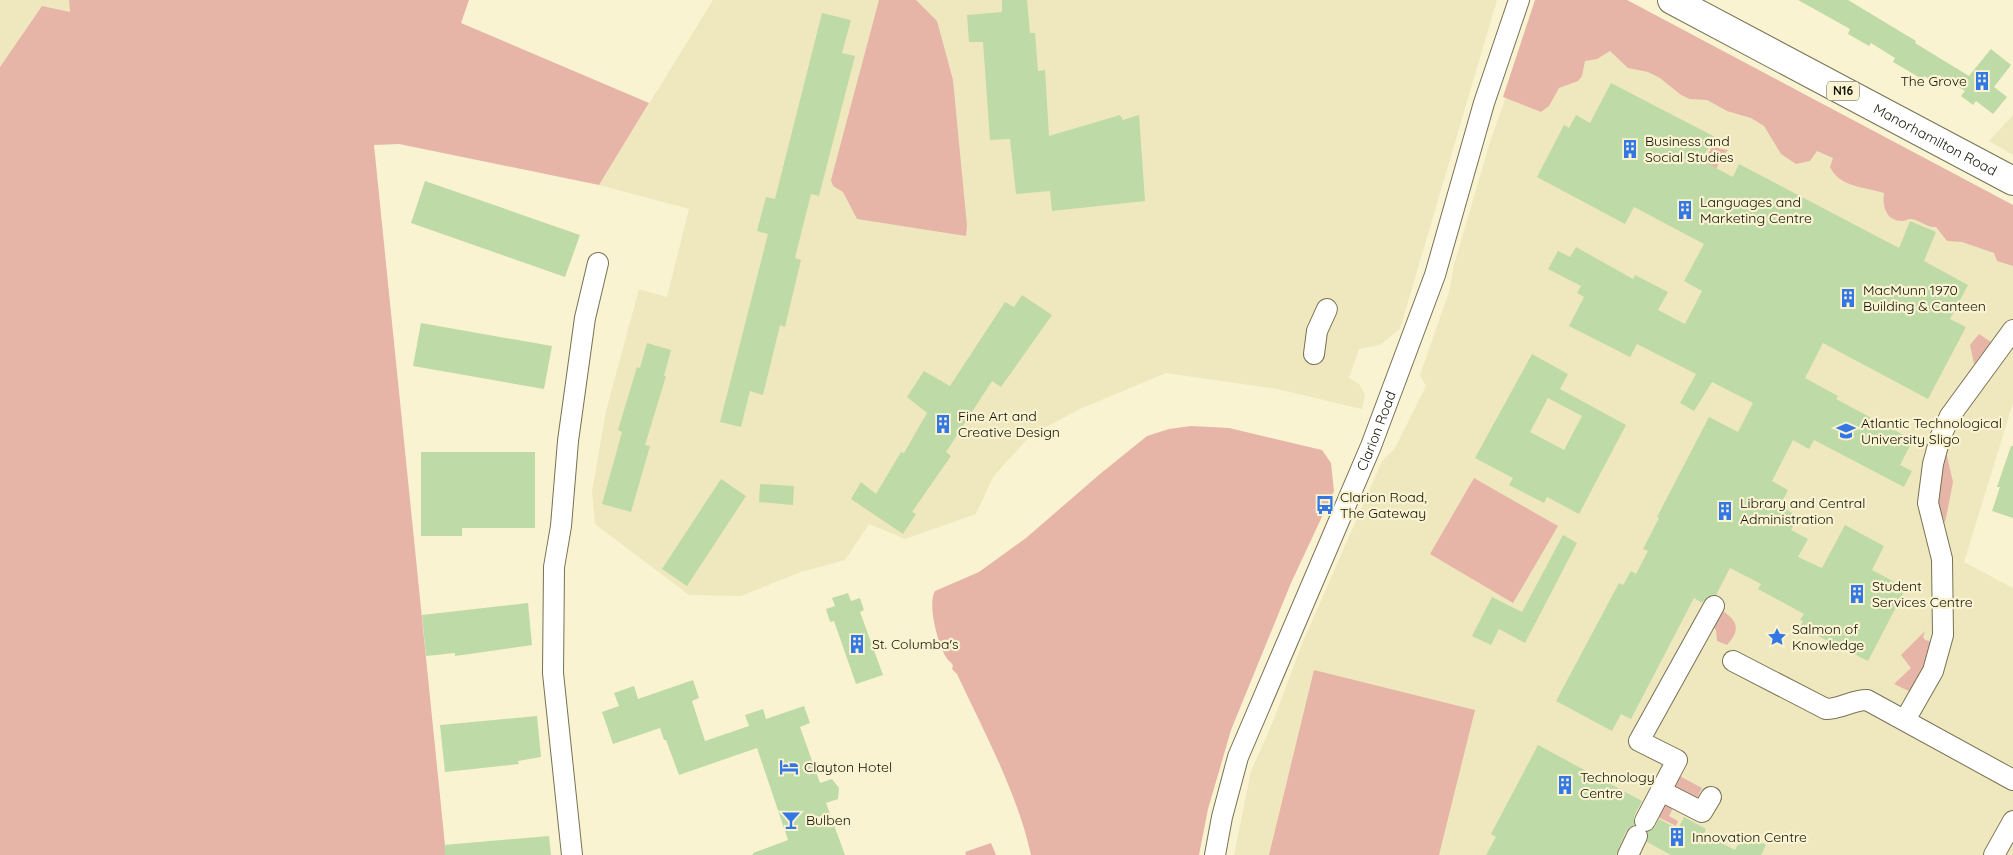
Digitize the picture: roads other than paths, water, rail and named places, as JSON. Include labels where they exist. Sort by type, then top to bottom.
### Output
[{"type":"highway","name":"Manorhamilton Road","points":[[1672,0],[2013,181]]},
{"type":"street","name":"Clarion Road","points":[[1215,855],[1222,817],[1238,757],[1371,446],[1435,275],[1484,103],[1519,0]]},
{"type":"street","points":[[572,855],[553,673],[554,567],[561,526],[568,441],[585,318],[598,263]]},
{"type":"street","points":[[1314,354],[1317,331],[1327,309]]},
{"type":"street","points":[[1905,720],[1933,671],[1943,635],[1942,559],[1928,503],[1933,464],[1940,438],[1950,416],[2013,330]]},
{"type":"street","points":[[1628,855],[1677,760],[1639,741],[1714,606]]},
{"type":"street","points":[[1732,661],[1826,709],[1836,709],[1856,700],[1867,700],[2013,780]]},
{"type":"street","points":[[1661,792],[1708,801]]},
{"type":"street","points":[[1994,855],[2013,821]]},
{"type":"place","name":"The Grove","points":[[1982,81]]},
{"type":"place","name":"Business and Social Studies","points":[[1630,149]]},
{"type":"place","name":"Languages and Marketing Centre","points":[[1685,210]]},
{"type":"place","name":"MacMunn 1970 Building & Canteen","points":[[1848,298]]},
{"type":"place","name":"Fine Art and Creative Design","points":[[943,424]]},
{"type":"place","name":"Atlantic Technological University Sligo","points":[[1846,431]]},
{"type":"place","name":"Clarion Road, The Gateway","points":[[1325,505]]},
{"type":"place","name":"Library and Central Administration","points":[[1725,511]]},
{"type":"place","name":"Student Services Centre","points":[[1857,594]]},
{"type":"place","name":"Salmon of Knowledge","points":[[1777,637]]},
{"type":"place","name":"St. Columba's","points":[[857,644]]},
{"type":"place","name":"Clayton Hotel","points":[[789,767]]},
{"type":"place","name":"Technology Centre","points":[[1565,785]]},
{"type":"place","name":"Bulben","points":[[791,820]]},
{"type":"place","name":"Innovation Centre","points":[[1677,837]]}]
